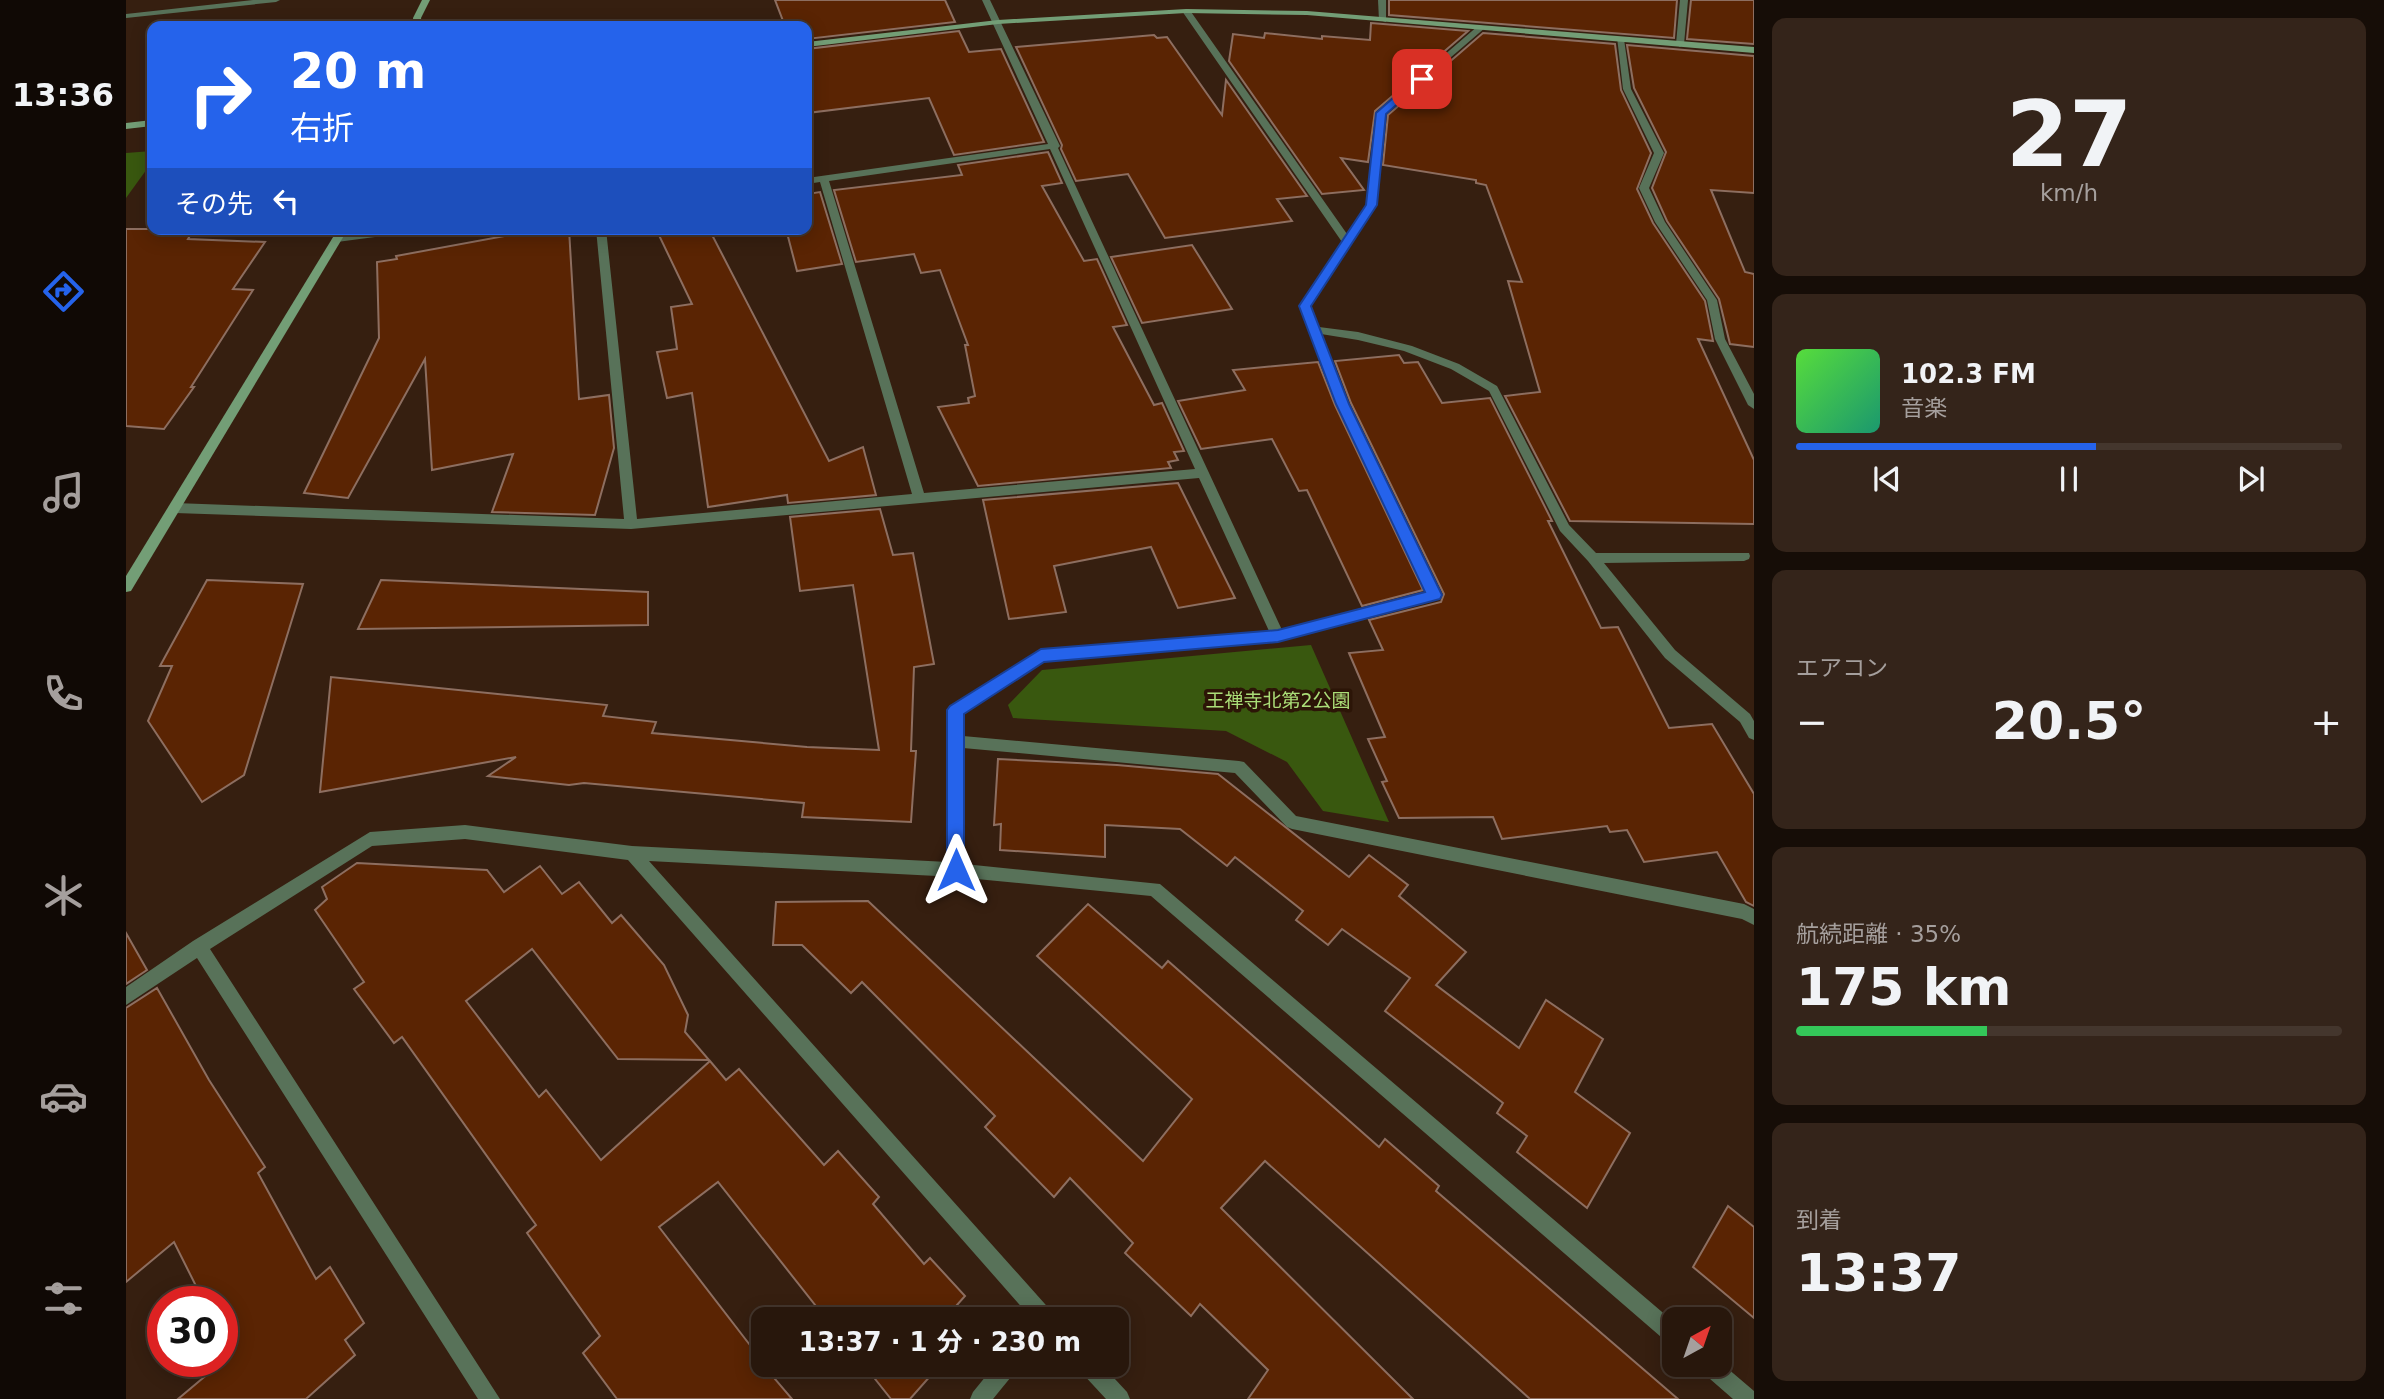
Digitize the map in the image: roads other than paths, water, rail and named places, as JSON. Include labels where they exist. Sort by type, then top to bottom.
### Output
[{"type":"street","points":[[126,16],[276,0]]},
{"type":"street","points":[[417,21],[426,0]]},
{"type":"street","points":[[986,0],[1278,636]]},
{"type":"street","points":[[1382,0],[1383,20]]},
{"type":"street","points":[[1680,44],[1684,0]]},
{"type":"street","points":[[1186,11],[1347,242]]},
{"type":"street","points":[[812,44],[998,22],[1186,11],[1307,13],[1754,50]]},
{"type":"street","points":[[956,870],[956,710],[1041,656],[1278,636],[1434,595],[1343,404],[1305,306],[1371,205],[1381,113],[1482,27]]},
{"type":"street","points":[[1620,39],[1627,89],[1660,153],[1644,188],[1660,222],[1712,300],[1720,339],[1754,405]]},
{"type":"street","points":[[126,126],[147,124]]},
{"type":"street","points":[[812,180],[1055,146]]},
{"type":"street","points":[[824,179],[919,498]]},
{"type":"street","points":[[126,587],[339,235]]},
{"type":"street","points":[[602,235],[631,524]]},
{"type":"street","points":[[1314,330],[1344,332],[1382,340],[1476,376],[1493,389],[1564,528],[1593,558],[1670,654],[1745,718],[1754,734]]},
{"type":"street","points":[[175,509],[631,524],[1203,473]]},
{"type":"street","points":[[1593,558],[1744,556]]},
{"type":"street","points":[[955,741],[1239,767],[1292,822],[1744,912],[1754,917]]},
{"type":"street","points":[[126,997],[199,947],[370,839],[465,832],[632,853],[956,870],[1154,889],[1662,1325]]},
{"type":"street","points":[[632,853],[1034,1307]]},
{"type":"street","points":[[199,947],[490,1399]]},
{"type":"street","points":[[980,1399],[998,1377]]},
{"type":"street","points":[[1099,1377],[1120,1399]]},
{"type":"street","points":[[1723,1377],[1748,1399]]},
{"type":"park label","name":"王禅寺北第2公園","points":[[1278,700]]}]
